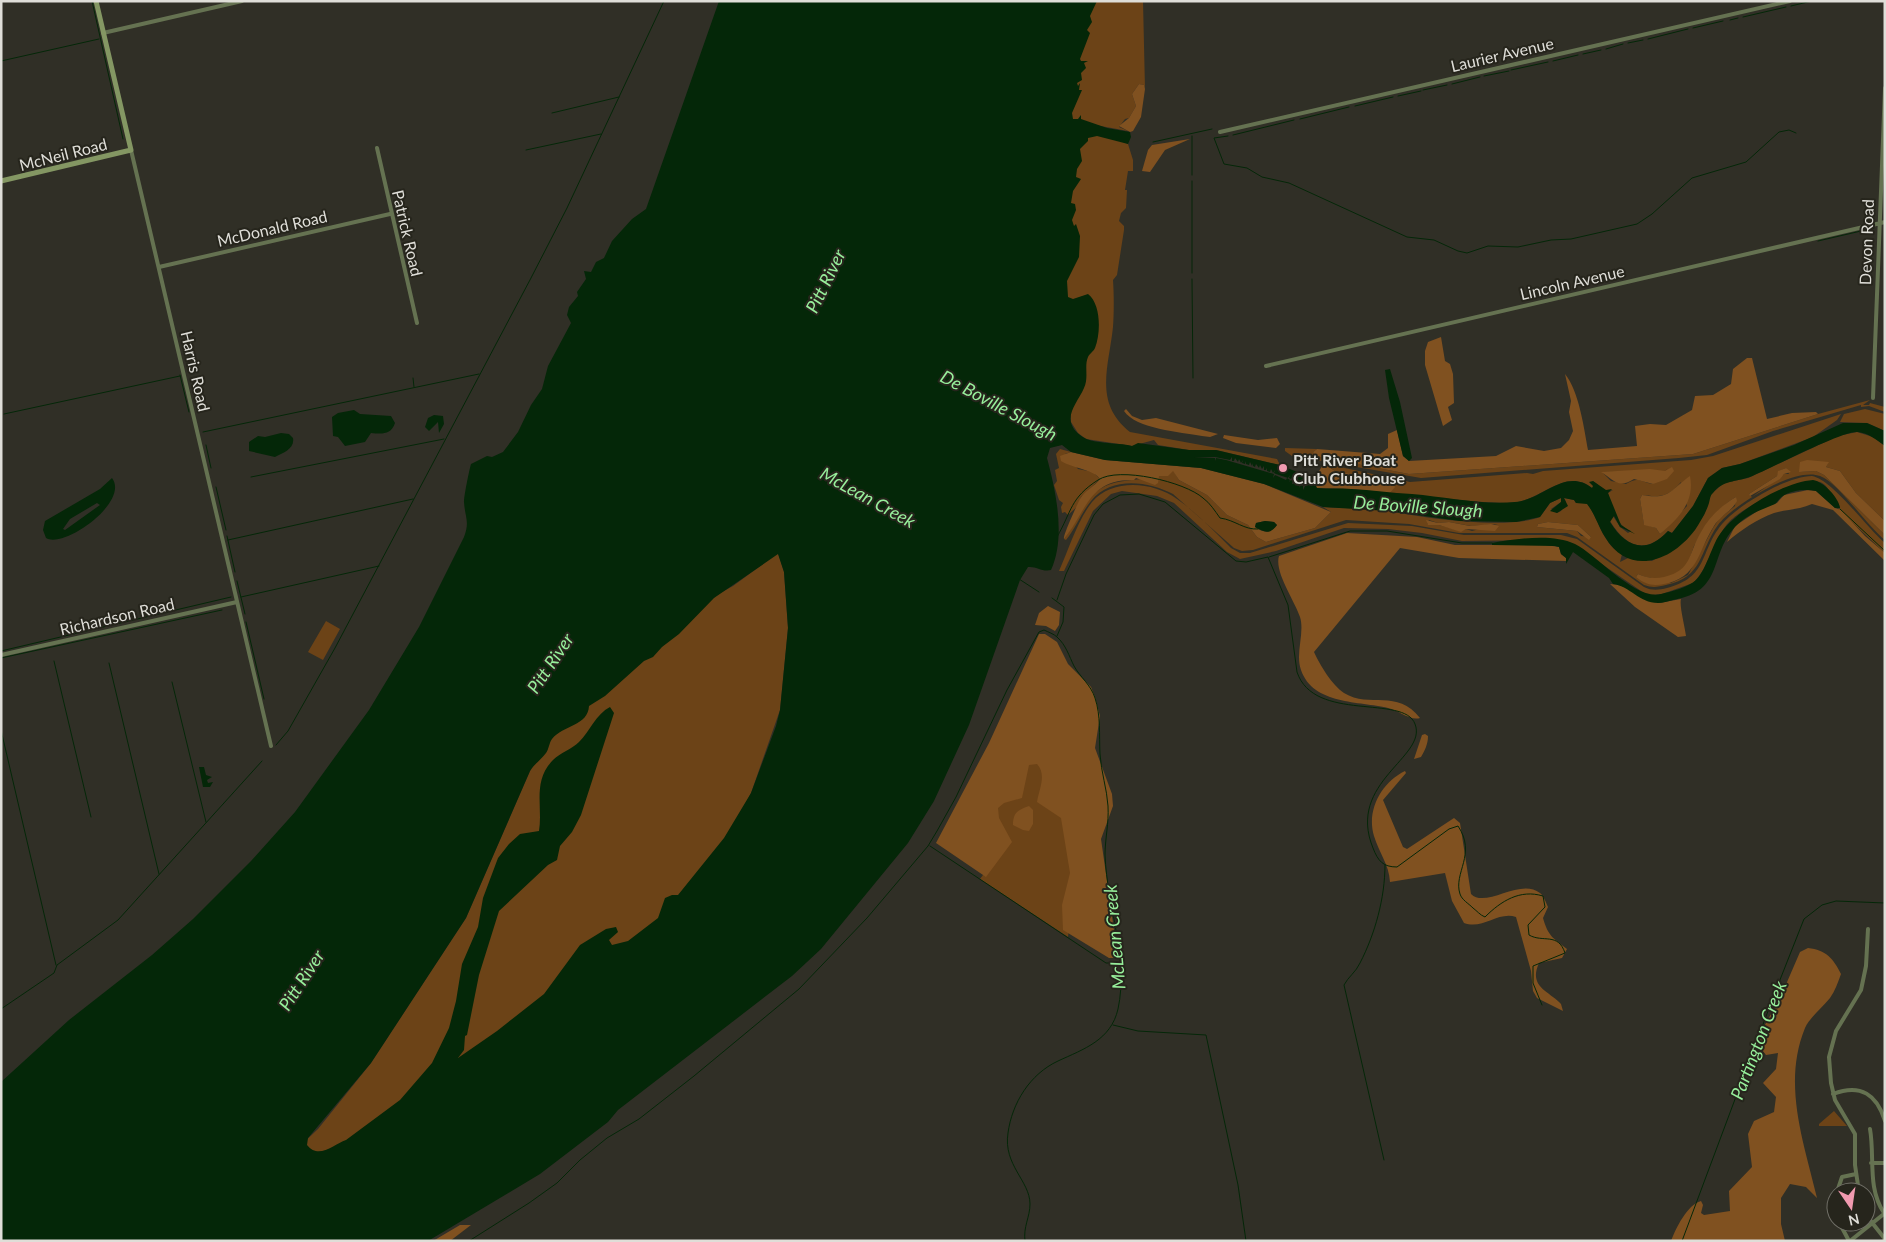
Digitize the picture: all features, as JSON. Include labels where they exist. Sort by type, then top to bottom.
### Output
[{"type":"main road","name":"Harris Road","points":[[96,1],[131,150]]},
{"type":"main road","name":"McNeil Road","points":[[1,181],[131,150]]},
{"type":"street","points":[[104,34],[242,1]]},
{"type":"street","name":"Laurier Avenue","points":[[1220,132],[1790,1]]},
{"type":"street","name":"Devon Road","points":[[1872,398],[1885,88]]},
{"type":"street","name":"Patrick Road","points":[[376,148],[417,323]]},
{"type":"street","name":"Harris Road","points":[[131,150],[271,746]]},
{"type":"street","name":"McDonald Road","points":[[159,267],[390,214]]},
{"type":"street","name":"Lincoln Avenue","points":[[1266,366],[1885,222]]},
{"type":"street","name":"Richardson Road","points":[[1,655],[237,602]]},
{"type":"street","points":[[1857,1182],[1855,1134],[1852,1125],[1838,1106],[1833,1094],[1829,1071],[1831,1047],[1841,1021],[1861,990],[1866,966],[1868,929]]},
{"type":"street","points":[[1833,1094],[1854,1090],[1868,1094],[1879,1105],[1885,1121]]},
{"type":"street","points":[[1870,1128],[1871,1171],[1879,1207],[1884,1213]]},
{"type":"street","points":[[1871,1162],[1885,1163]]},
{"type":"street","points":[[1840,1182],[1842,1177],[1856,1174]]},
{"type":"street","points":[[1876,1228],[1885,1240]]},
{"type":"street","points":[[1850,1241],[1861,1232]]},
{"type":"shaded area","points":[[1040,1],[1143,1],[1145,89],[1144,85],[1139,84],[1132,94],[1136,106],[1129,118],[1125,119],[1119,127],[1128,131],[1062,119]]},
{"type":"shaded area","points":[[1139,84],[1144,85],[1145,89],[1141,117],[1133,131],[1130,132],[1119,126],[1129,118],[1136,106],[1132,94]]},
{"type":"shaded area","points":[[1049,111],[1128,144],[1133,160],[1133,171],[1128,171],[1125,190],[1127,190],[1126,208],[1121,213],[1119,221],[1124,226],[1124,230],[1117,275],[1113,280],[1113,327],[1106,383],[1111,409],[1118,421],[1130,432],[1277,459],[1280,465],[1216,450],[1189,450],[1158,445],[1154,440],[1132,446],[1086,439],[1078,433],[1071,422]]},
{"type":"shaded area","points":[[1190,139],[1165,150],[1150,172],[1142,171],[1148,150],[1152,145]]},
{"type":"shaded area","points":[[1441,337],[1445,361],[1450,364],[1453,374],[1454,403],[1448,407],[1452,420],[1443,426],[1425,365],[1425,351],[1428,342]]},
{"type":"shaded area","points":[[1747,358],[1752,358],[1767,419],[1792,413],[1816,412],[1818,414],[1693,454],[1409,474],[1315,456],[1313,452],[1317,449],[1380,454],[1388,448],[1388,434],[1397,430],[1403,456],[1409,461],[1496,456],[1516,446],[1544,451],[1561,448],[1569,440],[1573,431],[1569,412],[1571,401],[1565,374],[1574,390],[1583,421],[1588,450],[1637,446],[1635,426],[1650,424],[1666,425],[1692,410],[1695,396],[1713,395],[1731,384],[1733,369]]},
{"type":"shaded area","points":[[1870,400],[1863,405],[1869,405],[1870,403],[1885,407],[1885,412],[1869,406],[1861,407],[1861,405],[1773,431],[1707,455],[1679,458],[1421,478],[1292,456],[1285,451],[1285,448],[1317,449],[1313,452],[1315,456],[1409,474],[1693,454],[1818,414]]},
{"type":"shaded area","points":[[1126,409],[1132,416],[1142,420],[1156,418],[1218,434],[1210,437],[1148,426],[1130,417],[1124,411]]},
{"type":"shaded area","points":[[1865,409],[1885,414],[1885,431],[1867,423],[1840,422],[1844,414]]},
{"type":"shaded area","points":[[1841,414],[1837,420],[1813,437],[1740,464],[1722,468],[1708,478],[1693,506],[1672,533],[1668,531],[1660,539],[1651,544],[1643,545],[1629,542],[1616,530],[1610,521],[1613,516],[1620,527],[1628,533],[1631,531],[1618,521],[1613,510],[1608,493],[1613,490],[1606,491],[1593,481],[1594,487],[1592,488],[1574,481],[1564,482],[1518,502],[1483,502],[1390,493],[1394,487],[1392,481],[1335,471],[1326,464],[1410,482],[1533,474],[1543,471],[1691,460],[1713,456]],"holes":[[[1668,468],[1653,484],[1640,480],[1634,480],[1626,484],[1611,481],[1602,472],[1665,471]],[[1681,482],[1687,506],[1660,534],[1656,528],[1644,524],[1640,499],[1642,495],[1659,496],[1669,493]]]},
{"type":"shaded area","points":[[1857,432],[1873,437],[1885,446],[1885,521],[1856,493],[1840,471],[1826,467],[1828,463],[1799,472],[1816,471],[1824,475],[1885,535],[1885,540],[1836,487],[1820,476],[1809,474],[1796,477],[1765,489],[1754,496],[1784,474],[1789,474],[1786,468],[1779,471],[1777,476],[1749,494],[1752,497],[1718,525],[1699,562],[1694,569],[1688,575],[1687,576],[1678,581],[1658,587],[1644,585],[1577,537],[1567,533],[1459,533],[1409,524],[1346,520],[1253,550],[1242,551],[1234,548],[1173,494],[1152,486],[1130,483],[1119,484],[1099,493],[1087,506],[1073,531],[1066,540],[1064,539],[1087,501],[1101,489],[1121,481],[1163,475],[1173,470],[1179,480],[1207,495],[1227,515],[1248,525],[1257,537],[1266,542],[1315,528],[1331,512],[1323,507],[1380,510],[1465,522],[1507,523],[1540,517],[1550,503],[1561,498],[1561,502],[1551,509],[1557,513],[1561,511],[1566,502],[1564,498],[1574,500],[1576,503],[1587,503],[1610,544],[1622,554],[1620,562],[1630,557],[1652,561],[1687,539],[1704,515],[1711,494],[1724,483],[1748,478],[1838,436]],"holes":[[[1736,497],[1735,506],[1719,519],[1688,575],[1671,583],[1636,577],[1638,574],[1649,578],[1663,578],[1675,575],[1681,571],[1688,562],[1702,531],[1717,512]],[[1429,520],[1438,523],[1449,522],[1471,526],[1498,524],[1472,531],[1466,529],[1461,531],[1427,523]],[[1548,522],[1578,525],[1591,537],[1581,536],[1577,531],[1537,527],[1538,524]]]},
{"type":"shaded area","points":[[1224,435],[1258,440],[1277,438],[1280,444],[1276,448],[1236,443],[1223,438]]},
{"type":"shaded area","points":[[1060,449],[1071,452],[1065,454],[1078,469],[1093,472],[1100,479],[1081,497],[1079,505],[1068,515],[1065,512],[1062,513],[1061,507],[1063,503],[1059,500],[1054,485],[1057,481],[1055,470],[1059,468],[1056,454]]},
{"type":"shaded area","points":[[1071,452],[1105,460],[1201,468],[1264,484],[1331,512],[1315,528],[1266,542],[1257,537],[1248,525],[1227,515],[1207,495],[1179,480],[1173,471],[1168,476],[1159,476],[1158,483],[1155,485],[1136,478],[1107,485],[1090,499],[1064,539],[1080,499],[1100,479],[1093,473],[1061,461],[1060,456]],"holes":[[[1274,522],[1277,525],[1269,531],[1255,527],[1256,523]]]},
{"type":"shaded area","points":[[1807,460],[1829,462],[1826,467],[1840,471],[1856,493],[1885,521],[1885,535],[1824,475],[1816,471],[1799,472],[1800,462]]},
{"type":"shaded area","points":[[1326,465],[1335,471],[1392,481],[1395,487],[1390,493],[1316,488],[1315,478],[1322,466]]},
{"type":"shaded area","points":[[1672,467],[1674,471],[1667,479],[1653,484],[1634,479],[1629,482],[1620,483],[1601,472],[1650,469],[1665,471]]},
{"type":"shaded area","points":[[1786,468],[1791,472],[1784,474],[1780,479],[1750,496],[1749,494],[1777,476],[1778,471]]},
{"type":"shaded area","points":[[1690,476],[1691,485],[1688,502],[1673,522],[1660,534],[1656,528],[1644,525],[1640,499],[1642,495],[1664,495]]},
{"type":"shaded area","points":[[1812,476],[1830,486],[1849,505],[1885,543],[1885,553],[1838,509],[1840,508],[1838,503],[1826,486],[1820,482],[1811,481],[1786,488],[1759,501],[1737,515],[1724,528],[1704,569],[1693,583],[1662,594],[1651,595],[1644,593],[1571,543],[1555,540],[1462,541],[1388,529],[1344,528],[1276,551],[1240,559],[1227,552],[1174,503],[1157,496],[1122,491],[1111,494],[1093,511],[1064,571],[1059,571],[1078,526],[1092,502],[1101,494],[1111,489],[1133,485],[1157,489],[1177,499],[1198,516],[1231,548],[1240,553],[1250,553],[1348,523],[1412,526],[1464,535],[1561,535],[1577,539],[1644,587],[1658,590],[1680,583],[1697,570],[1715,534],[1729,516],[1739,508],[1777,486],[1802,477]]},
{"type":"shaded area","points":[[1808,490],[1816,491],[1835,508],[1841,510],[1865,536],[1885,553],[1885,561],[1833,510],[1812,504],[1768,515],[1749,525],[1727,542],[1735,526],[1762,508],[1777,503],[1784,495]]},
{"type":"shaded area","points":[[1736,497],[1735,505],[1717,522],[1696,562],[1684,576],[1675,581],[1656,585],[1643,582],[1636,577],[1638,574],[1651,578],[1661,578],[1680,570],[1688,560],[1708,521]]},
{"type":"shaded area","points":[[1426,520],[1470,526],[1491,524],[1499,526],[1495,531],[1466,529],[1461,532],[1439,525],[1428,525]]},
{"type":"shaded area","points":[[1548,522],[1578,525],[1591,537],[1589,540],[1577,531],[1537,527],[1538,524]]},
{"type":"shaded area","points":[[1347,533],[1417,537],[1455,545],[1546,545],[1559,547],[1566,561],[1459,558],[1400,548],[1314,652],[1331,680],[1344,693],[1364,699],[1393,701],[1402,704],[1411,709],[1420,718],[1416,719],[1388,708],[1326,696],[1307,681],[1301,670],[1299,663],[1300,617],[1279,570],[1279,556]]},
{"type":"shaded area","points":[[778,553],[784,572],[788,628],[780,710],[751,793],[711,870],[631,951],[442,1086],[333,1148],[280,1165],[318,1129],[371,1063],[466,918],[530,771],[614,640],[709,599],[733,586]]},
{"type":"shaded area","points":[[1610,584],[1620,585],[1659,603],[1681,599],[1681,611],[1686,636],[1678,637],[1635,607]]},
{"type":"shaded area","points":[[1048,606],[1060,612],[1059,625],[1055,631],[1046,626],[1035,625],[1039,613]]},
{"type":"shaded area","points":[[326,621],[340,629],[323,660],[308,652]]},
{"type":"shaded area","points":[[1039,634],[1045,634],[1057,642],[1068,664],[1091,687],[1100,716],[1095,748],[1112,794],[1113,806],[1101,839],[1117,951],[1114,958],[1109,958],[1063,930],[1062,905],[1070,873],[1061,818],[1037,802],[1042,782],[1042,773],[1037,764],[1029,765],[1022,798],[1004,803],[998,808],[999,818],[1012,842],[986,877],[936,843],[989,743]]},
{"type":"shaded area","points":[[1422,735],[1428,736],[1425,749],[1421,757],[1414,759]]},
{"type":"shaded area","points":[[1034,759],[1044,770],[1052,784],[1059,801],[1068,837],[1074,887],[1068,937],[980,879],[1003,848],[993,811],[1026,765]]},
{"type":"shaded area","points":[[1405,771],[1406,773],[1383,800],[1403,847],[1407,849],[1454,818],[1460,823],[1471,894],[1477,898],[1485,898],[1513,890],[1532,889],[1543,896],[1548,907],[1543,918],[1547,929],[1567,949],[1562,958],[1539,963],[1536,978],[1541,988],[1561,1004],[1563,1011],[1537,998],[1533,991],[1531,971],[1516,917],[1503,916],[1484,923],[1471,925],[1464,923],[1452,901],[1445,873],[1390,882],[1386,864],[1374,836],[1372,816],[1374,807],[1383,790],[1389,782]]},
{"type":"shaded area","points":[[1029,806],[1033,810],[1033,824],[1029,831],[1013,825],[1017,812]]},
{"type":"shaded area","points":[[1808,948],[1820,951],[1828,956],[1835,963],[1841,974],[1830,998],[1813,1016],[1805,1028],[1798,1049],[1795,1070],[1795,1092],[1801,1135],[1817,1198],[1806,1187],[1790,1184],[1781,1198],[1781,1224],[1785,1241],[1671,1241],[1683,1218],[1696,1203],[1701,1201],[1703,1205],[1701,1213],[1704,1215],[1730,1211],[1729,1191],[1752,1167],[1748,1134],[1754,1121],[1774,1112],[1776,1097],[1763,1083],[1776,1069],[1778,1053],[1766,1055],[1759,1046],[1761,1032],[1781,996],[1800,952]]},
{"type":"shaded area","points":[[1834,1111],[1847,1126],[1819,1126],[1819,1124]]},
{"type":"shaded area","points":[[460,1225],[471,1225],[450,1241],[433,1241]]},
{"type":"water","points":[[719,1],[1097,1],[1090,16],[1092,22],[1087,30],[1090,33],[1080,59],[1081,61],[1088,61],[1084,63],[1086,68],[1081,73],[1082,80],[1077,83],[1078,86],[1080,83],[1079,90],[1082,90],[1072,113],[1073,119],[1078,119],[1081,115],[1081,119],[1107,128],[1130,132],[1131,137],[1128,144],[1097,136],[1088,138],[1088,141],[1080,149],[1082,161],[1077,169],[1076,177],[1081,179],[1073,191],[1071,203],[1075,204],[1076,210],[1072,220],[1074,226],[1076,224],[1080,236],[1079,257],[1067,281],[1068,297],[1073,299],[1088,294],[1095,305],[1099,319],[1097,342],[1087,361],[1085,384],[1074,406],[1071,417],[1074,429],[1085,438],[1098,442],[1132,446],[1138,443],[1189,450],[1216,450],[1280,465],[1302,474],[1307,479],[1313,479],[1317,488],[1425,495],[1476,502],[1515,502],[1535,496],[1554,486],[1573,481],[1582,482],[1592,488],[1593,486],[1589,482],[1593,481],[1606,490],[1612,489],[1608,493],[1621,525],[1635,534],[1620,527],[1614,516],[1610,522],[1622,537],[1636,545],[1651,544],[1668,531],[1672,533],[1693,506],[1708,478],[1722,468],[1740,464],[1794,445],[1843,423],[1867,423],[1885,431],[1885,446],[1865,434],[1858,432],[1850,433],[1823,443],[1750,477],[1725,484],[1712,494],[1703,517],[1685,541],[1662,557],[1638,561],[1626,557],[1615,549],[1605,537],[1587,504],[1576,503],[1574,500],[1564,498],[1568,506],[1557,513],[1550,511],[1561,502],[1561,498],[1550,503],[1540,517],[1516,522],[1460,521],[1388,511],[1323,507],[1264,484],[1201,468],[1105,460],[1071,452],[1062,445],[1050,448],[1047,458],[1054,485],[1059,529],[1056,557],[1051,570],[1028,567],[1020,580],[969,725],[934,801],[908,843],[821,949],[792,976],[618,1110],[608,1122],[540,1174],[428,1241],[1,1241],[1,1082],[69,1020],[152,955],[193,919],[251,861],[295,812],[369,710],[419,627],[466,532],[467,523],[464,499],[471,464],[487,456],[492,457],[503,452],[518,432],[531,405],[542,389],[548,366],[571,323],[567,315],[569,307],[578,296],[577,292],[586,279],[584,271],[591,272],[596,262],[604,258],[612,241],[632,219],[646,209]],"holes":[[[778,554],[784,572],[788,628],[780,710],[776,726],[751,793],[724,838],[678,895],[665,898],[658,918],[628,941],[612,945],[609,940],[618,932],[616,927],[606,929],[580,945],[544,994],[497,1031],[458,1058],[464,1050],[465,1036],[467,1035],[479,975],[499,911],[548,865],[557,860],[560,846],[572,832],[581,815],[614,713],[610,707],[597,718],[579,742],[553,760],[547,768],[540,785],[539,831],[520,834],[498,858],[483,898],[478,927],[462,964],[449,1028],[432,1063],[400,1100],[346,1140],[321,1151],[316,1151],[307,1145],[308,1138],[371,1063],[466,918],[530,771],[546,753],[552,739],[557,734],[580,722],[588,713],[589,706],[605,696],[644,661],[653,657],[662,647],[679,634],[714,598]]]},
{"type":"water","points":[[1390,369],[1400,402],[1412,458],[1409,461],[1403,456],[1389,398],[1385,370]]},
{"type":"water","points":[[354,410],[360,414],[391,416],[395,423],[389,432],[371,433],[365,442],[345,446],[338,437],[333,436],[332,417],[338,413]]},
{"type":"water","points":[[434,415],[443,416],[444,424],[439,433],[438,422],[429,431],[425,427],[428,418]]},
{"type":"water","points":[[281,433],[289,434],[293,438],[292,445],[285,452],[275,457],[249,451],[249,442],[258,436],[265,437]]},
{"type":"water","points":[[112,478],[115,488],[112,499],[92,521],[66,537],[55,540],[46,538],[43,530],[45,521],[100,489]],"holes":[[[97,503],[100,505],[65,530],[63,529],[70,519]]]},
{"type":"water","points":[[1813,480],[1822,484],[1830,491],[1840,508],[1835,508],[1816,491],[1799,490],[1787,494],[1775,504],[1749,516],[1735,527],[1721,549],[1708,581],[1701,589],[1689,595],[1664,602],[1658,603],[1645,600],[1619,585],[1613,584],[1609,578],[1573,552],[1566,564],[1566,558],[1561,554],[1559,547],[1492,545],[1492,543],[1534,538],[1566,541],[1584,550],[1640,591],[1661,594],[1693,583],[1702,572],[1718,537],[1725,527],[1747,509],[1774,492],[1801,482]]},
{"type":"water","points":[[1274,522],[1277,525],[1267,532],[1255,527],[1256,523]]},
{"type":"water","points":[[199,767],[204,767],[206,775],[212,777],[207,780],[208,783],[213,782],[210,787],[203,787]]},
{"type":"pier","points":[[1194,457],[1215,457],[1230,460],[1232,457],[1232,461],[1235,458],[1238,462],[1239,459],[1241,463],[1243,460],[1242,463],[1245,464],[1246,461],[1246,464],[1249,465],[1250,462],[1252,466],[1253,463],[1255,467],[1256,464],[1259,468],[1260,465],[1262,469],[1264,466],[1264,470],[1267,468],[1267,471],[1270,472],[1271,469],[1273,473],[1275,470],[1274,473],[1288,478],[1290,475],[1289,478],[1291,479],[1293,476],[1292,480],[1295,481],[1296,478],[1298,482],[1300,480],[1299,483],[1305,486],[1303,490],[1303,486],[1301,485],[1299,488],[1300,485],[1297,483],[1295,486],[1296,483],[1292,484],[1293,481],[1289,482],[1290,480],[1287,478],[1286,480],[1275,475],[1273,478],[1274,474],[1226,460],[1216,458],[1215,461],[1215,458]]},
{"type":"waterway","points":[[92,1],[123,139]]},
{"type":"waterway","points":[[276,745],[288,731],[335,648],[531,278],[567,208],[664,1]]},
{"type":"waterway","points":[[1791,6],[1812,1]]},
{"type":"waterway","points":[[1743,17],[1786,7]]},
{"type":"waterway","points":[[1730,20],[1738,18]]},
{"type":"waterway","points":[[1693,28],[1723,21]]},
{"type":"waterway","points":[[1648,39],[1688,29]]},
{"type":"waterway","points":[[1,61],[99,39]]},
{"type":"waterway","points":[[1628,43],[1643,40]]},
{"type":"waterway","points":[[1606,49],[1623,44]]},
{"type":"waterway","points":[[1583,54],[1601,50]]},
{"type":"waterway","points":[[1553,61],[1578,55]]},
{"type":"waterway","points":[[1511,70],[1548,62]]},
{"type":"waterway","points":[[1484,76],[1509,71]]},
{"type":"waterway","points":[[1452,84],[1480,77]]},
{"type":"waterway","points":[[1423,90],[1447,85]]},
{"type":"waterway","points":[[1398,96],[1421,91]]},
{"type":"waterway","points":[[552,113],[619,97]]},
{"type":"waterway","points":[[1355,106],[1393,97]]},
{"type":"waterway","points":[[1300,119],[1349,107]]},
{"type":"waterway","points":[[1233,135],[1294,120]]},
{"type":"waterway","points":[[1153,142],[1212,129]]},
{"type":"waterway","points":[[1228,136],[1214,138],[1224,164],[1247,168],[1262,177],[1289,183],[1407,237],[1434,240],[1467,253],[1488,246],[1518,247],[1551,240],[1571,239],[1637,224],[1652,214],[1692,178],[1746,162],[1779,132],[1789,130],[1796,133]]},
{"type":"waterway","points":[[526,150],[601,134]]},
{"type":"waterway","points":[[1192,136],[1192,175]]},
{"type":"waterway","points":[[1192,181],[1192,273]]},
{"type":"waterway","points":[[1818,241],[1874,228]]},
{"type":"waterway","points":[[1192,279],[1193,378]]},
{"type":"waterway","points":[[203,432],[479,374]]},
{"type":"waterway","points":[[180,375],[189,412]]},
{"type":"waterway","points":[[4,414],[180,376]]},
{"type":"waterway","points":[[413,378],[414,387]]},
{"type":"waterway","points":[[251,477],[444,439]]},
{"type":"waterway","points":[[206,445],[211,468]]},
{"type":"waterway","points":[[1057,537],[1082,493],[1098,480],[1108,476],[1121,475],[1136,475],[1182,486],[1206,500],[1220,518],[1248,528],[1258,529]]},
{"type":"waterway","points":[[216,487],[226,530]]},
{"type":"waterway","points":[[1057,600],[1066,574],[1094,515],[1103,504],[1120,495],[1139,494],[1165,502],[1236,561],[1246,562],[1268,557],[1288,605],[1297,672],[1306,688],[1321,697],[1339,703],[1394,710],[1407,715],[1415,724],[1416,736],[1410,748],[1378,788],[1370,805],[1368,825],[1373,848],[1377,856],[1385,864],[1397,867],[1449,829],[1458,826],[1465,845],[1465,854],[1459,878],[1460,894],[1480,914],[1485,917],[1504,901],[1519,895],[1535,894],[1543,896],[1545,907],[1528,925],[1529,935],[1554,940],[1558,942],[1565,953],[1533,966],[1533,983],[1542,1005]]},
{"type":"waterway","points":[[228,540],[413,499]]},
{"type":"waterway","points":[[1840,509],[1885,551]]},
{"type":"waterway","points":[[1269,557],[1350,531],[1387,531],[1462,543],[1492,543]]},
{"type":"waterway","points":[[227,536],[235,572]]},
{"type":"waterway","points":[[241,597],[379,566]]},
{"type":"waterway","name":"McLean Creek","points":[[1019,579],[1039,592]]},
{"type":"waterway","points":[[237,581],[245,614]]},
{"type":"waterway","points":[[1,651],[231,597]]},
{"type":"waterway","name":"McLean Creek","points":[[1052,598],[1064,607],[1063,622],[1057,636]]},
{"type":"waterway","points":[[1,658],[222,610]]},
{"type":"waterway","points":[[246,622],[264,699]]},
{"type":"waterway","points":[[469,1241],[557,1183],[580,1160],[607,1138],[639,1119],[694,1076],[799,989],[867,918],[928,846],[956,797],[1007,690],[1039,632],[1044,630],[1056,636],[1063,644],[1076,670],[1091,689],[1097,705],[1101,761],[1108,806],[1105,855],[1119,952],[1121,990],[1114,1020],[1103,1036],[1087,1047],[1048,1067],[1031,1082],[1018,1100],[1010,1122],[1008,1144],[1009,1154],[1029,1196],[1030,1209],[1025,1231],[1025,1241]]},
{"type":"waterway","points":[[54,661],[91,817]]},
{"type":"waterway","points":[[109,663],[159,874]]},
{"type":"waterway","points":[[172,682],[206,822]]},
{"type":"waterway","points":[[1,730],[56,965]]},
{"type":"waterway","points":[[1,1009],[54,973],[57,965],[118,920],[262,761]]},
{"type":"waterway","points":[[930,846],[1106,963],[1120,963]]},
{"type":"waterway","points":[[1384,1160],[1344,985],[1358,966],[1375,928],[1381,903],[1385,865]]},
{"type":"waterway","name":"Partington Creek","points":[[1682,1241],[1804,919],[1822,905],[1836,901],[1885,903]]},
{"type":"waterway","points":[[1113,1025],[1138,1031],[1206,1035],[1238,1185],[1246,1241]]},
{"type":"place","name":"Pitt River Boat Club Clubhouse","points":[[1283,468]]},
{"type":"water label","name":"Pitt River","points":[[825,281]]},
{"type":"water label","name":"De Boville Slough","points":[[999,405]]},
{"type":"water label","name":"De Boville Slough","points":[[1418,506]]},
{"type":"water label","name":"Pitt River","points":[[550,663]]},
{"type":"water label","name":"Pitt River","points":[[301,980]]}]
